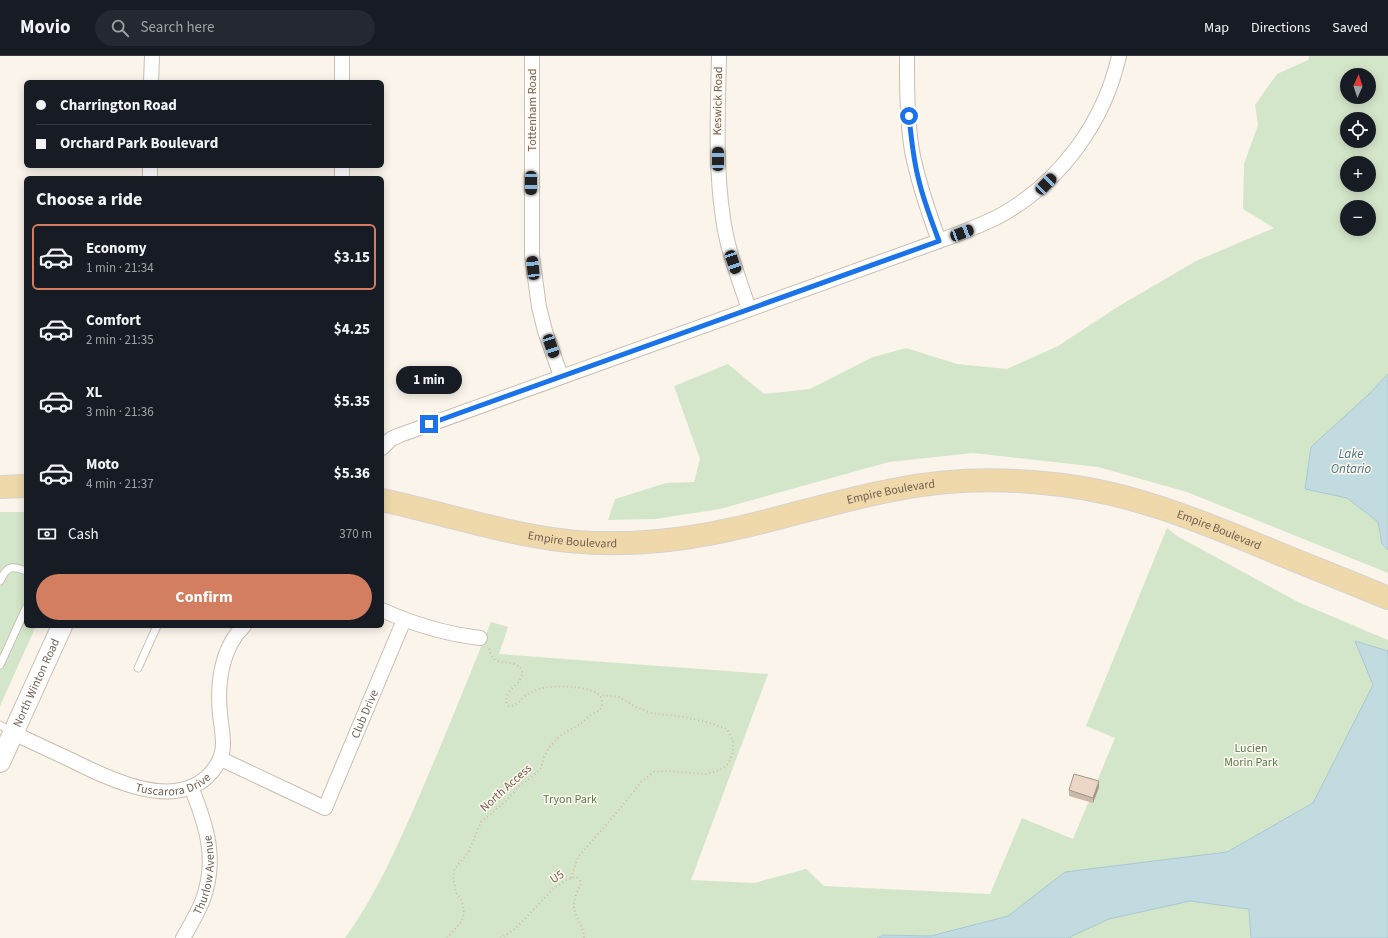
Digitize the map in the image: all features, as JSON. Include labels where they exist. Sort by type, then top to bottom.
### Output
[{"type":"main road","name":"Empire Boulevard","points":[[384,500],[535,536],[579,542],[642,543],[720,532],[872,494],[915,486],[978,481],[1042,482],[1106,492],[1166,509],[1206,523],[1388,598]]},
{"type":"main road","points":[[0,487],[24,486]]},
{"type":"main road","name":"North Winton Road","points":[[0,762],[7,729],[61,628]]},
{"type":"street","points":[[151,80],[152,56]]},
{"type":"street","points":[[342,56],[342,80]]},
{"type":"street","name":"Tottenham Road","points":[[532,56],[532,255],[539,307],[545,331],[561,376]]},
{"type":"street","name":"Keswick Road","points":[[719,56],[718,159],[723,219],[733,262],[749,309]]},
{"type":"street","points":[[907,56],[909,116],[912,149],[925,202],[939,241]]},
{"type":"street","points":[[384,444],[400,435],[939,241],[973,228],[1003,214],[1046,184],[1080,144],[1096,117],[1109,90],[1119,56]]},
{"type":"street","points":[[384,611],[404,620],[449,633],[480,638]]},
{"type":"street","name":"Club Drive","points":[[325,808],[404,620]]},
{"type":"street","points":[[221,759],[223,746],[218,689],[222,665],[229,646],[242,628]]},
{"type":"street","name":"Tuscarora Drive","points":[[7,729],[119,782],[137,788],[172,791],[191,787],[204,779],[214,770],[221,759],[325,808]]},
{"type":"street","name":"Thurlow Avenue","points":[[184,938],[202,900],[207,884],[209,865],[209,847],[206,829],[191,787]]},
{"type":"lane","points":[[0,581],[5,571],[11,567],[24,570]]},
{"type":"lane","points":[[0,666],[24,612]]},
{"type":"lane","points":[[138,668],[156,628]]},
{"type":"path","points":[[480,638],[488,646],[490,656],[494,660],[504,663],[513,663],[522,670],[521,680],[508,692],[506,701],[507,705],[509,706],[516,704],[525,696],[541,688],[574,687],[589,690],[600,696],[619,697],[636,707],[651,713],[684,717],[710,723],[727,729],[733,741],[733,753],[728,764],[720,770],[706,774],[667,771],[654,772],[642,781],[578,857],[571,878]]},
{"type":"path","name":"North Access","points":[[447,938],[462,921],[464,913],[462,901],[456,893],[453,877],[455,868],[468,853],[481,822],[505,802],[520,785],[531,778],[541,768],[544,757],[550,746],[560,736],[600,710],[602,703],[600,696]]},
{"type":"path","name":"U5","points":[[500,938],[510,932],[560,883],[571,878],[577,878],[580,880],[581,884],[574,905],[576,915],[584,932],[584,938]]},
{"type":"green space","points":[[1309,56],[1388,56],[1388,374],[1368,395],[1305,489],[1347,498],[1378,522],[1382,544],[1388,550],[1388,573],[1187,492],[1098,467],[973,453],[889,462],[720,509],[655,519],[608,520],[615,499],[666,483],[694,482],[700,459],[674,386],[728,364],[764,394],[810,389],[873,357],[906,348],[957,364],[1007,369],[1058,346],[1119,306],[1196,261],[1274,228],[1243,209],[1244,164],[1258,125],[1255,105],[1277,74],[1308,60]]},
{"type":"green space","points":[[0,512],[24,512],[24,628],[35,628],[0,706]]},
{"type":"green space","points":[[1167,528],[1177,536],[1298,602],[1388,640],[1388,780],[1327,938],[345,938],[367,905],[402,835],[437,755],[491,622],[508,627],[499,654],[768,674],[691,880],[754,883],[806,869],[824,886],[990,894],[1022,818],[1073,839],[1115,738],[1086,726]]},
{"type":"water","name":"Lake Ontario","points":[[1388,374],[1388,550],[1382,544],[1378,522],[1347,498],[1305,489],[1311,447],[1368,395]]},
{"type":"water","points":[[1355,641],[1388,651],[1388,938],[1251,938],[1249,909],[1190,901],[1109,919],[1070,938],[877,938],[883,935],[931,936],[1008,916],[1065,872],[1227,852],[1313,803],[1373,685]]},
{"type":"building","points":[[1074,774],[1099,781],[1093,798],[1069,790]]},
{"type":"route","points":[[429,424],[939,241],[925,202],[918,176],[912,149],[909,116]]},
{"type":"park label","name":"Lucien Morin Park","points":[[1251,755]]},
{"type":"park label","name":"Tryon Park","points":[[570,799]]}]
